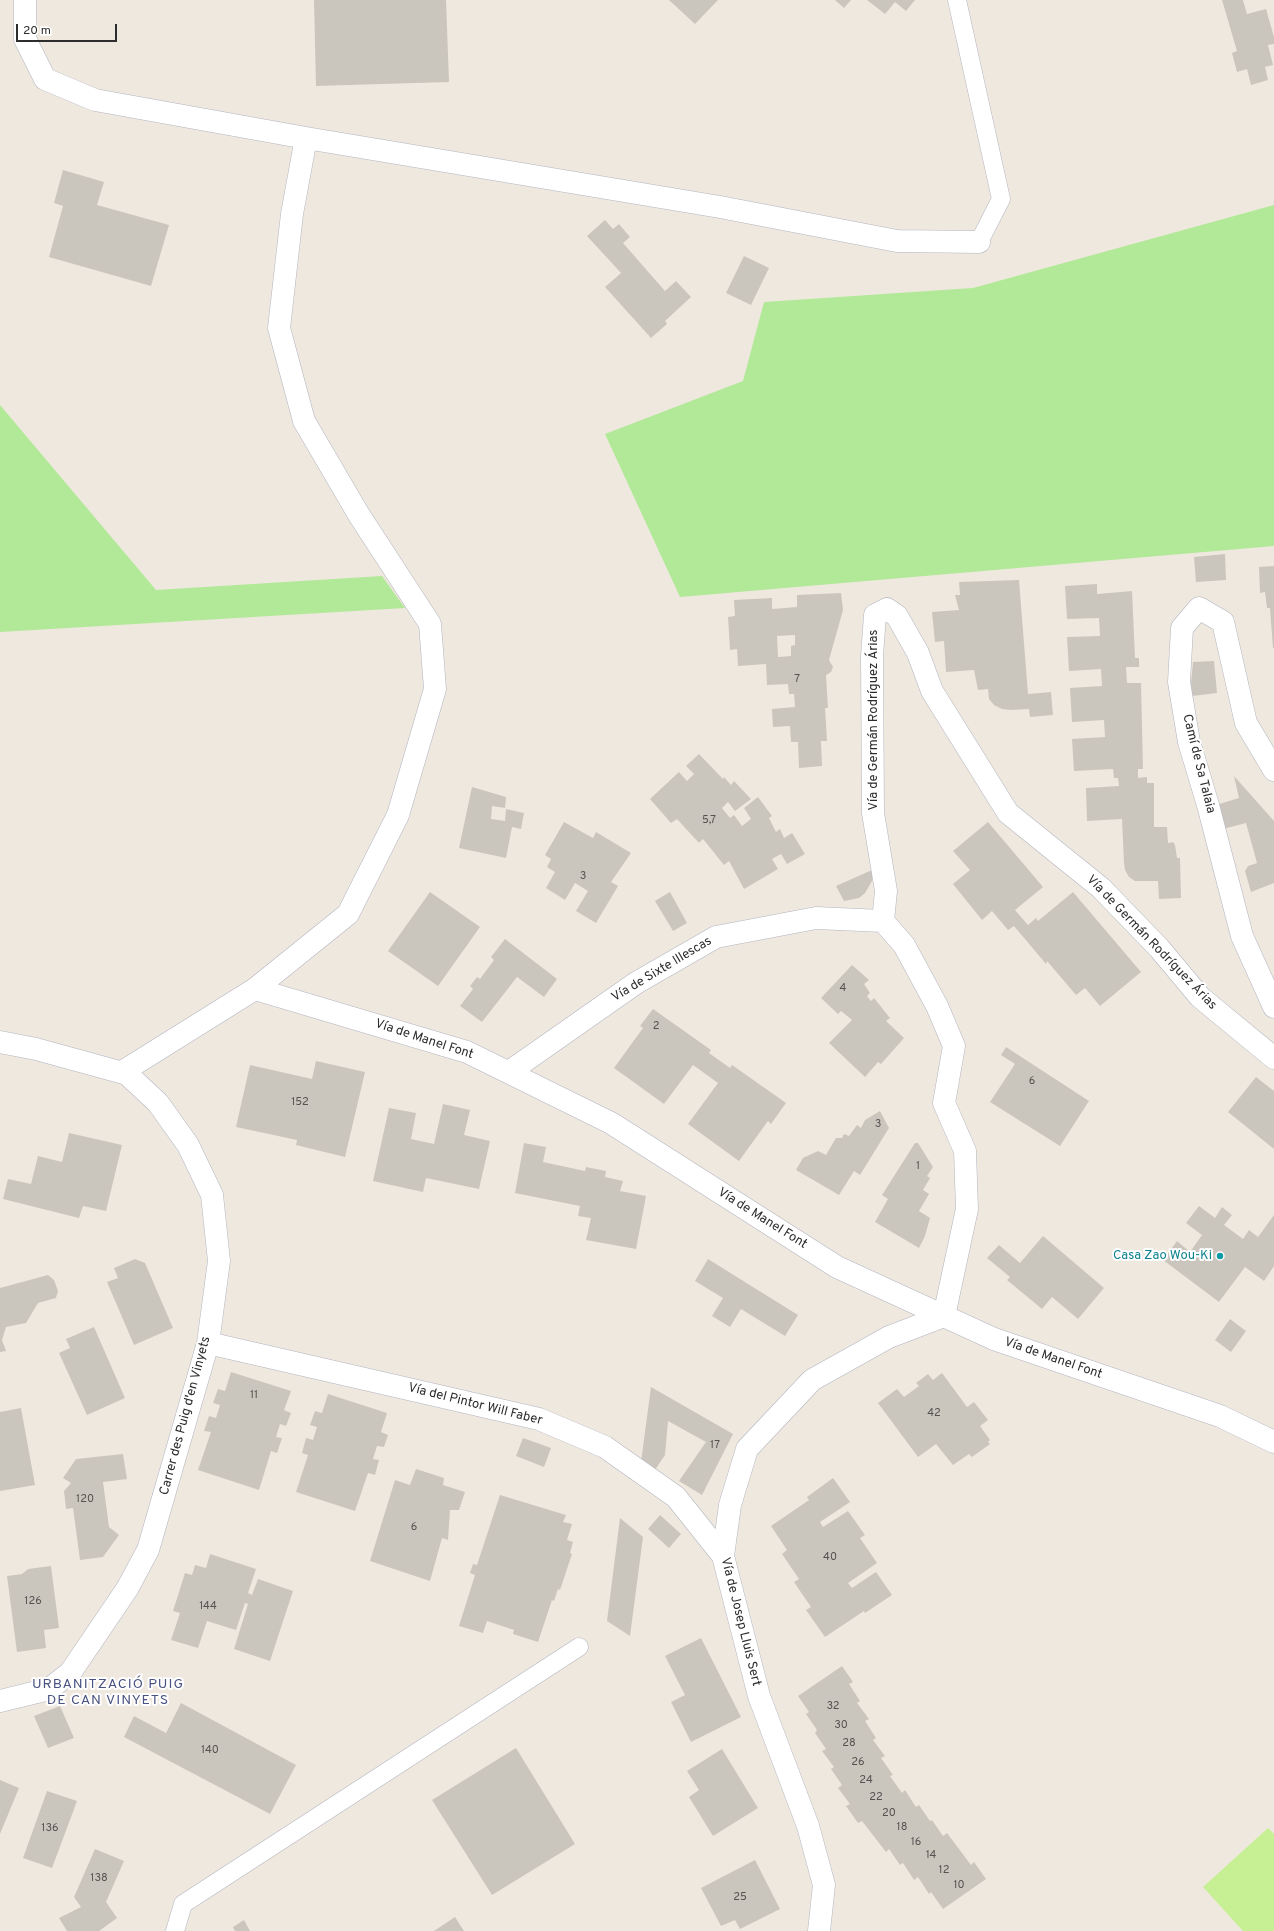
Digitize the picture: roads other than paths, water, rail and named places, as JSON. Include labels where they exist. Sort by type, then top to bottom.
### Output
[{"type":"street","points":[[26,0],[25,38],[45,79],[95,100],[306,138],[735,210],[898,241],[979,242]]},
{"type":"street","points":[[122,1072],[256,989],[348,914],[398,815],[435,688],[430,624],[359,515],[304,421],[279,328],[292,214],[306,138]]},
{"type":"street","name":"Camí de Sa Talaia","points":[[1274,770],[1246,723],[1223,622],[1199,608],[1182,628],[1179,682],[1189,742],[1208,805],[1242,936],[1274,1008]]},
{"type":"street","name":"Vía de Germán Rodríguez Árias","points":[[883,922],[886,891],[873,813],[872,656],[875,615],[886,609],[898,616],[918,653],[932,691],[1008,813],[1101,888],[1159,948],[1200,997],[1274,1058]]},
{"type":"street","name":"Vía de Sixte Illescas","points":[[509,1072],[636,983],[716,937],[816,918],[883,922]]},
{"type":"street","points":[[883,922],[904,945],[937,1006],[954,1046],[944,1103],[965,1151],[967,1209],[944,1316]]},
{"type":"street","name":"Vía de Manel Font","points":[[256,989],[467,1052],[611,1123],[837,1267],[994,1339],[1220,1416],[1274,1442]]},
{"type":"street","name":"Carrer des Puig d'en Vinyets","points":[[0,1042],[36,1049],[122,1072],[127,1074],[158,1103],[188,1145],[212,1195],[219,1261],[208,1342],[148,1550],[127,1590],[70,1673],[49,1689],[0,1701]]},
{"type":"street","name":"Vía de Josep Lluis Sert","points":[[819,1931],[824,1885],[808,1826],[759,1696],[722,1556],[730,1505],[748,1449],[812,1380],[889,1338],[944,1316]]},
{"type":"street","name":"Vía del Pintor Will Faber","points":[[208,1342],[539,1419],[605,1447],[676,1497],[722,1556]]},
{"type":"lane","points":[[957,0],[1000,199],[979,242]]},
{"type":"lane","points":[[175,1931],[183,1904],[579,1647]]},
{"type":"place","name":"Casa Zao Wou-Ki","points":[[1220,1256]]},
{"type":"district","name":"URBANITZACIÓ PUIG DE CAN VINYETS","points":[[108,1694]]}]
